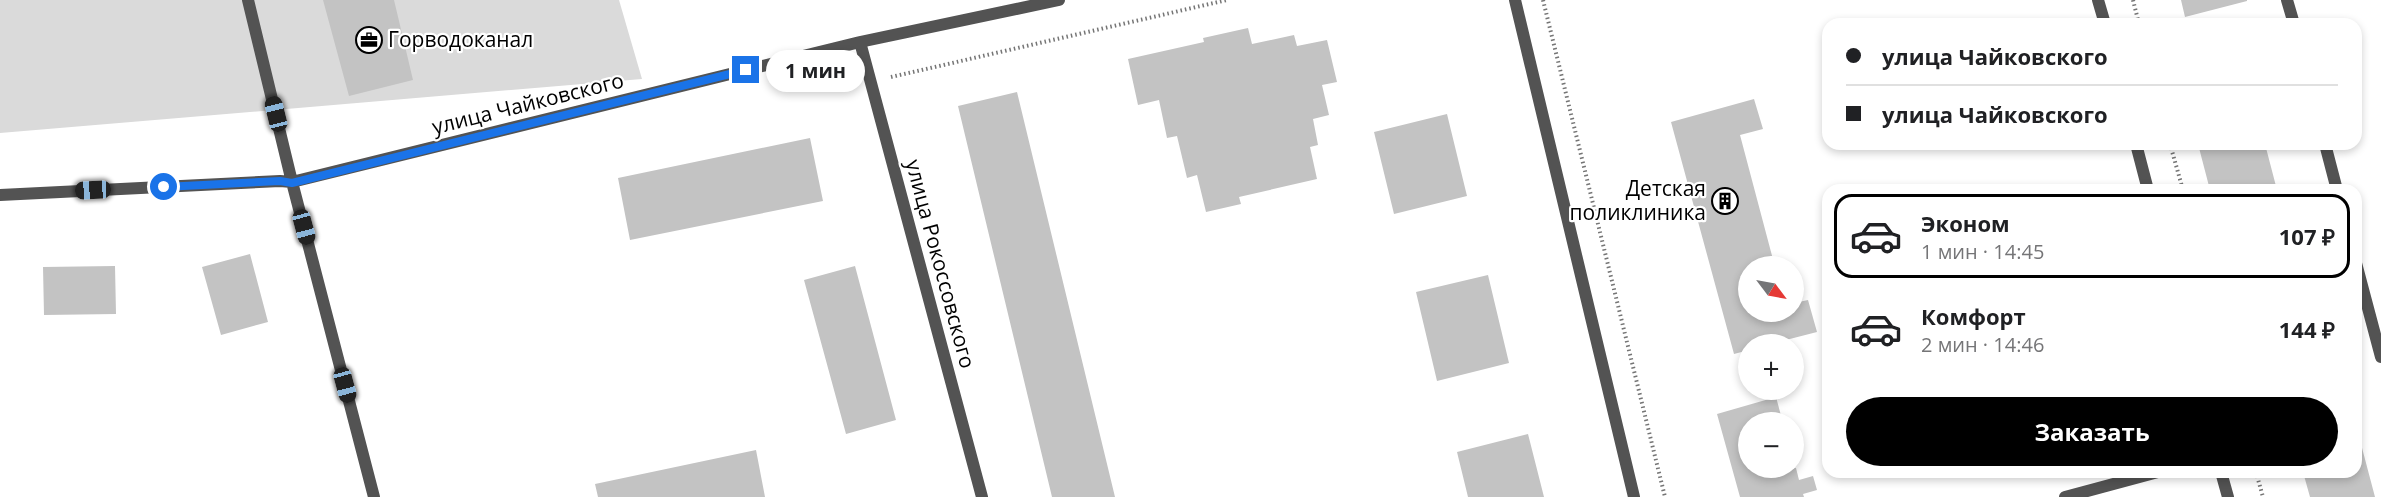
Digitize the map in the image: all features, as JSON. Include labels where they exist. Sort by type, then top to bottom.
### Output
[{"type":"street","points":[[248,0],[292,183],[374,497]]},
{"type":"street","name":"улица Чайковского","points":[[0,195],[280,181],[292,183],[860,42],[1059,0]]},
{"type":"street","points":[[1515,0],[1634,497]]},
{"type":"street","points":[[2098,0],[2103,18]]},
{"type":"street","points":[[2288,0],[2292,18]]},
{"type":"street","name":"улица Рокоссовского","points":[[860,42],[982,497]]},
{"type":"street","points":[[2138,150],[2146,184]]},
{"type":"street","points":[[2327,150],[2335,184]]},
{"type":"street","points":[[2362,286],[2381,357]]},
{"type":"street","points":[[2065,497],[2136,478]]},
{"type":"street","points":[[2223,478],[2228,497]]},
{"type":"path","points":[[871,82],[1227,0]]},
{"type":"path","points":[[1543,0],[1665,497]]},
{"type":"path","points":[[2133,0],[2138,18]]},
{"type":"path","points":[[2172,150],[2180,184]]},
{"type":"path","points":[[2258,478],[2263,497]]},
{"type":"shaded area","points":[[0,0],[619,0],[642,79],[0,133]]},
{"type":"building","name":"Горводоканал","points":[[323,0],[394,0],[413,80],[349,96]]},
{"type":"building","points":[[2181,0],[2247,0],[2247,1],[2185,17]]},
{"type":"building","points":[[1248,28],[1252,44],[1294,35],[1297,46],[1327,40],[1337,82],[1322,85],[1329,115],[1313,119],[1318,145],[1310,147],[1317,179],[1239,197],[1241,204],[1206,212],[1197,175],[1187,178],[1177,136],[1167,138],[1159,100],[1138,105],[1128,59],[1204,42],[1203,38]]},
{"type":"building","points":[[1017,92],[1115,497],[1052,497],[958,106]]},
{"type":"building","name":"Детская поликлиника","points":[[1754,99],[1763,129],[1740,135],[1772,256],[1738,256],[1738,322],[1804,322],[1804,301],[1808,300],[1817,332],[1804,335],[1738,334],[1738,353],[1734,354],[1671,122]]},
{"type":"building","points":[[1447,114],[1467,196],[1394,214],[1374,132]]},
{"type":"building","points":[[810,138],[823,201],[630,240],[618,178]]},
{"type":"building","points":[[2200,150],[2267,150],[2275,184],[2208,184]]},
{"type":"building","points":[[250,254],[268,322],[221,335],[202,267]]},
{"type":"building","points":[[115,266],[116,314],[44,315],[43,267]]},
{"type":"building","points":[[855,266],[896,420],[846,434],[804,280]]},
{"type":"building","points":[[1488,275],[1509,363],[1437,381],[1416,292]]},
{"type":"building","points":[[1766,400],[1777,400],[1780,412],[1738,412],[1738,478],[1798,478],[1799,480],[1813,476],[1817,490],[1803,494],[1804,497],[1740,497],[1717,414]]},
{"type":"building","points":[[1528,434],[1544,497],[1468,497],[1457,452]]},
{"type":"building","points":[[2362,448],[2375,497],[2310,497],[2305,478],[2362,478]]},
{"type":"building","points":[[756,450],[765,497],[598,497],[595,484]]},
{"type":"place","name":"Горводоканал","points":[[369,40]]},
{"type":"place","name":"Детская поликлиника","points":[[1725,201]]},
{"type":"route","points":[[164,187],[280,181],[292,183],[746,70]]}]
